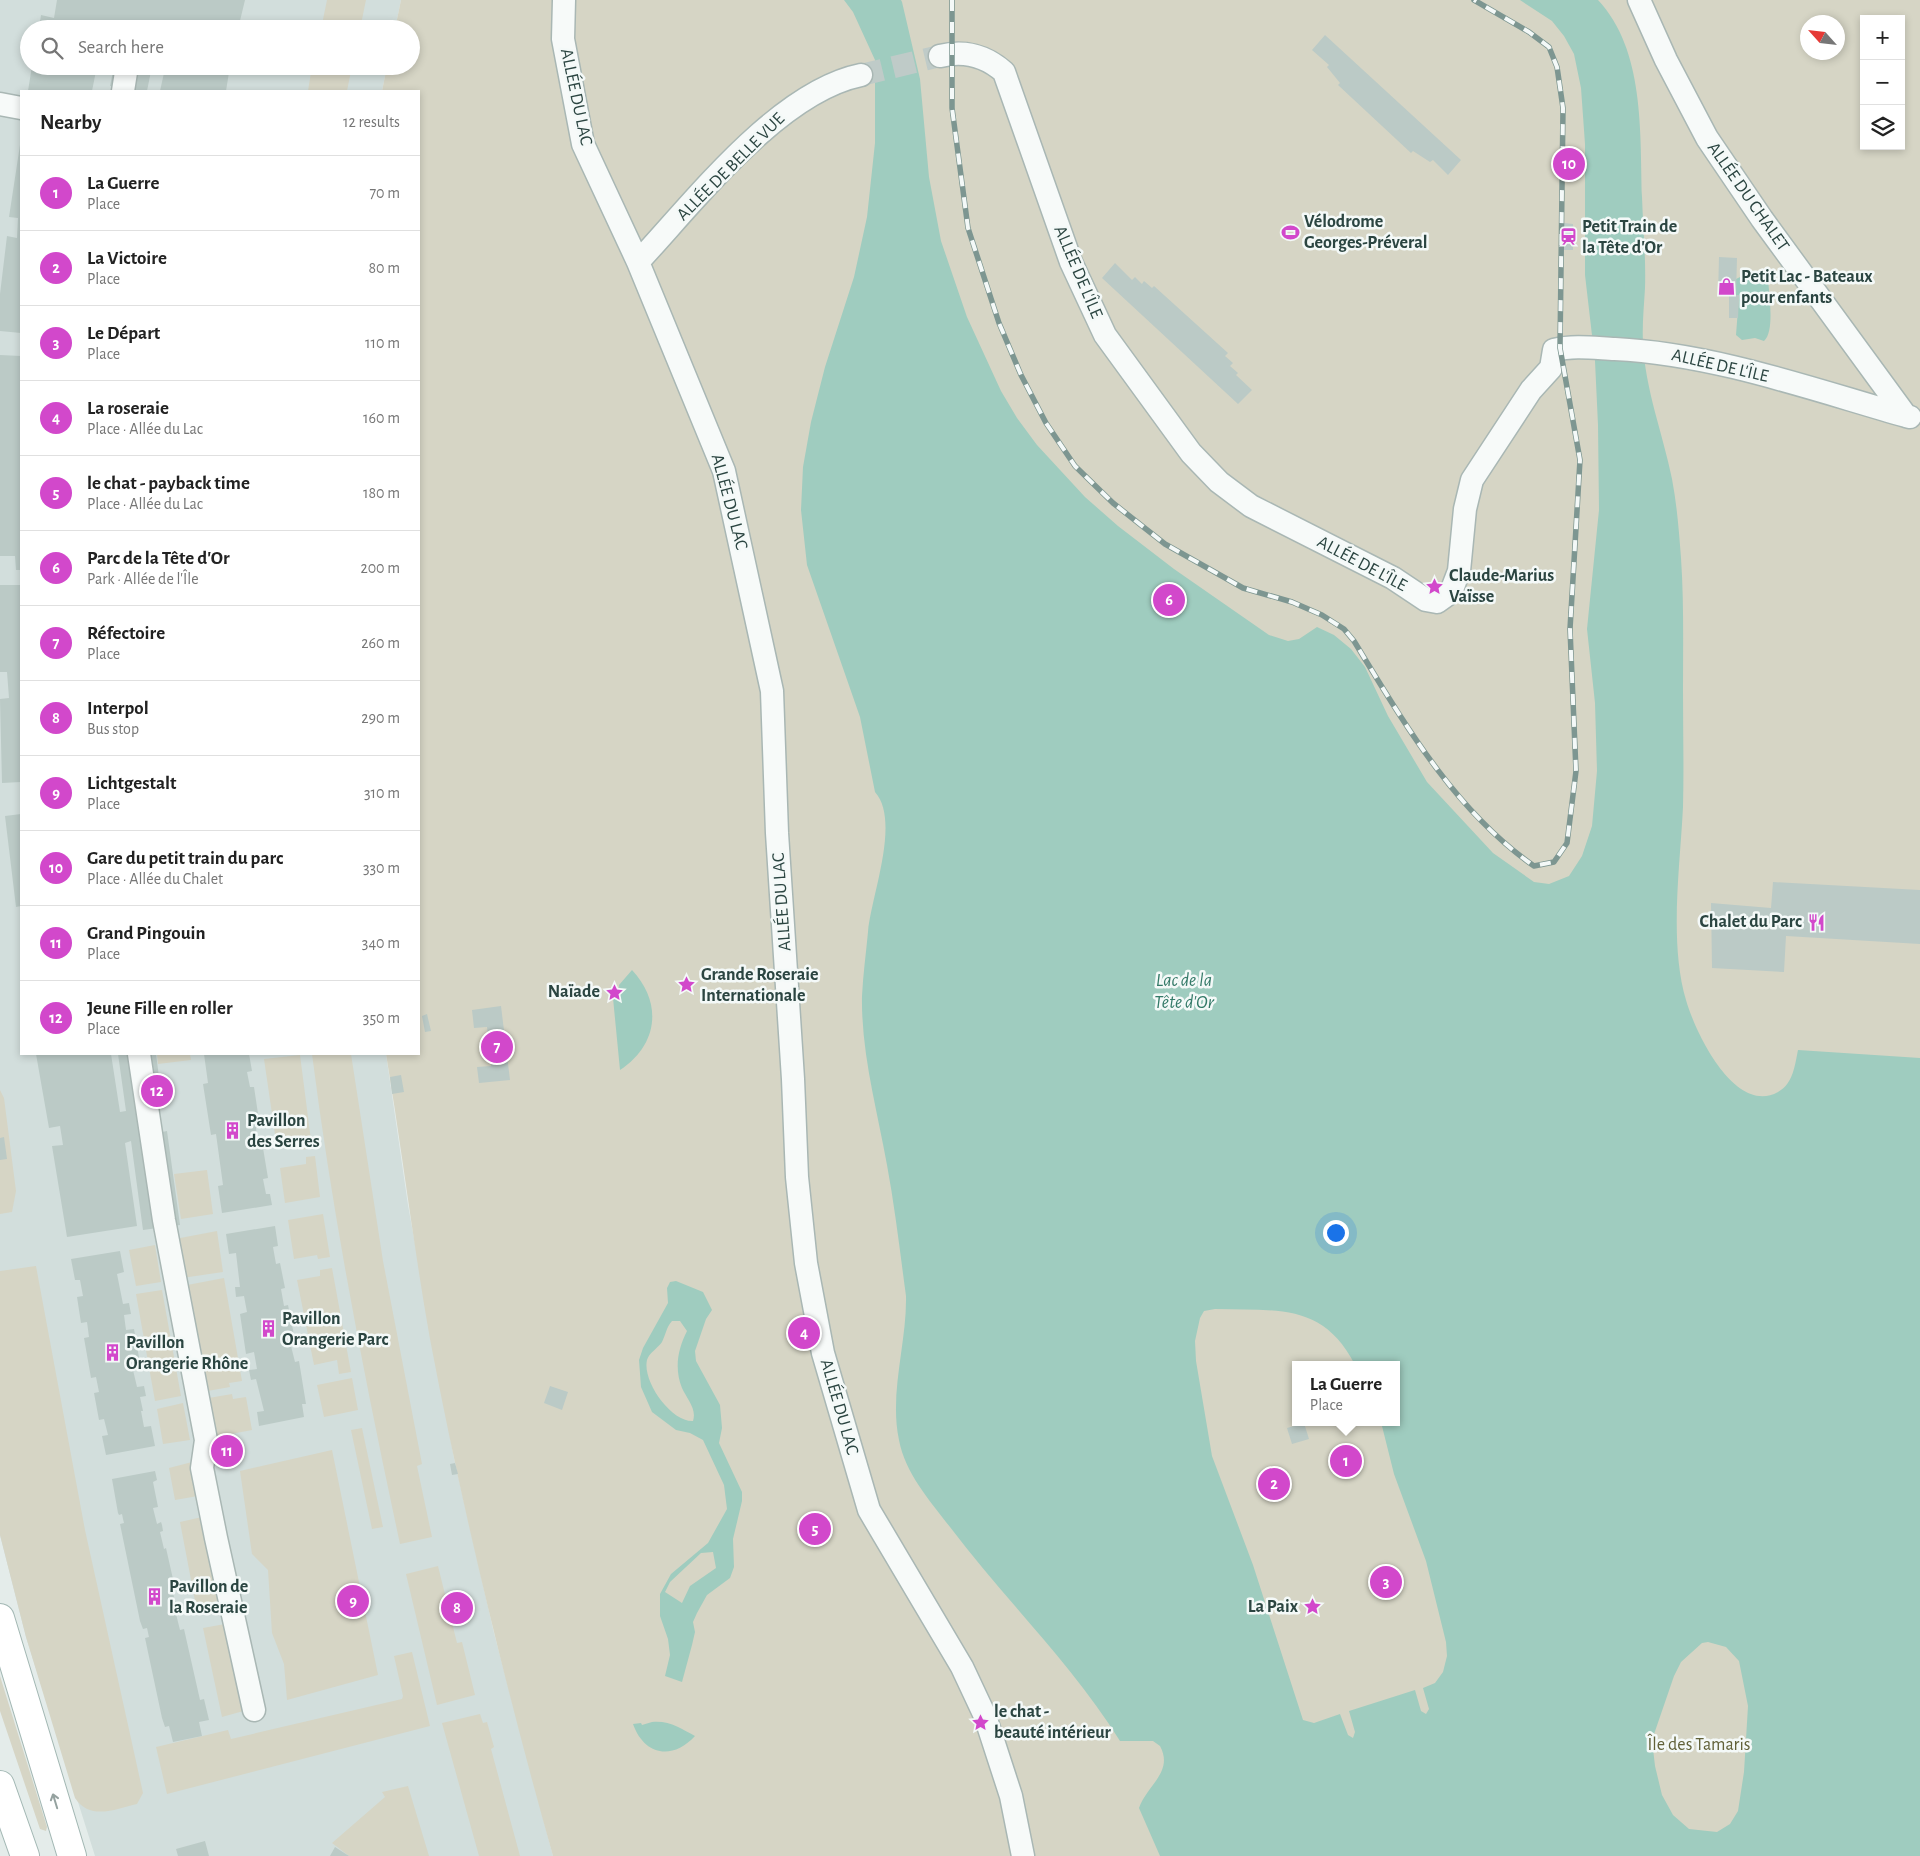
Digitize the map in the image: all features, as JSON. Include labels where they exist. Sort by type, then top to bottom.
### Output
[{"type":"main road","points":[[0,1618],[72,1856]]},
{"type":"main road","points":[[0,1785],[25,1856]]},
{"type":"street","name":"ALLÉE DU LAC","points":[[564,0],[563,39],[583,144],[638,262],[724,471],[772,691],[777,833],[794,1079],[797,1177],[806,1263],[824,1353],[869,1510],[962,1667],[985,1716],[1011,1796],[1023,1856]]},
{"type":"street","name":"ALLÉE DU CHALET","points":[[1639,0],[1666,60],[1707,138],[1762,218],[1913,419]]},
{"type":"street","name":"ALLÉE DE L'ÎLE","points":[[940,56],[958,52],[976,56],[991,60],[1004,72],[1071,262],[1106,335],[1191,453],[1220,482],[1251,506],[1393,578],[1426,600],[1437,602],[1450,592],[1459,572],[1465,509],[1472,480],[1531,390],[1551,368],[1554,350],[1573,346],[1656,351],[1753,372],[1913,419]]},
{"type":"street","points":[[124,90],[126,75]]},
{"type":"street","name":"ALLÉE DE BELLE VUE","points":[[638,262],[734,158],[776,120],[823,88],[861,75]]},
{"type":"street","points":[[0,104],[20,108]]},
{"type":"street","points":[[139,1055],[166,1232],[206,1440],[202,1468],[254,1710]]},
{"type":"shaded area","points":[[0,0],[401,0],[397,20],[20,20],[20,75],[385,75],[382,90],[20,90],[20,1055],[386,1055],[408,1205],[454,1458],[494,1633],[553,1856],[95,1856],[26,1637],[0,1535]]},
{"type":"green space","points":[[327,0],[366,0],[362,20],[323,20]]},
{"type":"green space","name":"Île des Tamaris","points":[[401,0],[1920,0],[1920,1856],[553,1856],[518,1728],[456,1469],[430,1339],[386,1055],[420,1055],[420,90],[382,90],[385,75],[420,75],[420,20],[397,20]]},
{"type":"green space","points":[[311,75],[350,75],[347,90],[308,90]]},
{"type":"green space","points":[[157,1055],[190,1055],[191,1060],[158,1064]]},
{"type":"green space","points":[[300,1055],[312,1148],[300,1150],[299,1145],[277,1148],[264,1059]]},
{"type":"green space","points":[[312,1055],[351,1055],[383,1261],[422,1464],[417,1466],[432,1537],[400,1544],[351,1300],[320,1116]]},
{"type":"green space","points":[[0,1090],[4,1098],[16,1191],[12,1212],[0,1214]]},
{"type":"green space","points":[[315,1156],[320,1197],[285,1203],[280,1168],[306,1164],[306,1157]]},
{"type":"green space","points":[[207,1170],[213,1214],[181,1219],[174,1174]]},
{"type":"green space","points":[[323,1214],[330,1257],[318,1259],[317,1255],[294,1259],[288,1220]]},
{"type":"green space","points":[[217,1231],[223,1272],[182,1278],[175,1239]]},
{"type":"green space","points":[[155,1245],[161,1282],[136,1286],[129,1250]]},
{"type":"green space","points":[[36,1266],[85,1530],[143,1793],[137,1804],[104,1812],[88,1809],[75,1798],[26,1637],[0,1535],[0,1271]]},
{"type":"green space","points":[[332,1268],[351,1372],[339,1374],[337,1360],[314,1365],[297,1280],[320,1276],[320,1270]]},
{"type":"green space","points":[[224,1278],[242,1381],[229,1383],[230,1387],[202,1392],[182,1286]]},
{"type":"green space","points":[[162,1290],[181,1396],[155,1401],[136,1294]]},
{"type":"green space","points":[[352,1378],[358,1410],[324,1417],[317,1385]]},
{"type":"green space","points":[[232,1394],[233,1399],[246,1397],[252,1430],[210,1438],[203,1399]]},
{"type":"green space","points":[[183,1403],[190,1440],[163,1444],[157,1409]]},
{"type":"green space","points":[[362,1428],[383,1527],[372,1529],[351,1430]]},
{"type":"green space","points":[[332,1450],[378,1675],[287,1700],[284,1664],[272,1633],[268,1570],[252,1554],[240,1471]]},
{"type":"green space","points":[[192,1462],[198,1496],[175,1500],[169,1468]]},
{"type":"green space","points":[[202,1517],[220,1601],[196,1606],[180,1522]]},
{"type":"green space","points":[[438,1566],[457,1643],[462,1642],[475,1695],[437,1705],[406,1574]]},
{"type":"green space","points":[[225,1624],[247,1710],[222,1717],[203,1628]]},
{"type":"green space","points":[[412,1652],[430,1726],[167,1794],[156,1747],[228,1730],[231,1739],[402,1699],[403,1696],[394,1656]]},
{"type":"green space","points":[[0,1676],[47,1827],[46,1831],[40,1829],[0,1711]]},
{"type":"green space","points":[[480,1714],[483,1723],[487,1722],[494,1747],[491,1749],[520,1856],[479,1856],[442,1723]]},
{"type":"green space","points":[[408,1786],[429,1856],[349,1856],[332,1843],[385,1797],[382,1792]]},
{"type":"water","name":"Lac de la Tête d'Or","points":[[844,0],[901,0],[902,2],[920,79],[929,177],[941,241],[967,317],[1001,391],[1017,418],[1037,445],[1085,497],[1118,526],[1174,569],[1269,635],[1288,641],[1299,639],[1317,627],[1334,635],[1351,649],[1365,667],[1388,716],[1427,782],[1493,853],[1534,882],[1549,884],[1569,876],[1582,856],[1592,826],[1597,771],[1595,703],[1587,629],[1599,510],[1598,425],[1595,361],[1585,275],[1585,144],[1581,88],[1574,54],[1564,36],[1552,21],[1520,0],[1598,0],[1613,20],[1624,43],[1632,67],[1637,93],[1640,120],[1645,265],[1644,360],[1672,479],[1677,509],[1681,558],[1683,591],[1683,807],[1677,930],[1681,978],[1686,1000],[1698,1031],[1719,1067],[1732,1082],[1747,1092],[1762,1096],[1778,1092],[1787,1084],[1796,1062],[1798,1050],[1920,1058],[1920,1856],[1160,1856],[1139,1808],[1162,1771],[1164,1763],[1160,1746],[1153,1741],[1120,1741],[1081,1685],[971,1554],[912,1475],[902,1452],[896,1422],[897,1386],[906,1314],[906,1296],[890,1181],[870,1081],[862,1017],[862,988],[868,932],[885,840],[885,821],[882,805],[875,792],[860,717],[807,565],[801,510],[803,467],[811,422],[825,367],[854,277],[867,217],[875,143],[875,60],[853,12]],"holes":[[[1215,1309],[1258,1310],[1296,1314],[1313,1320],[1328,1330],[1342,1345],[1352,1361],[1400,1361],[1400,1426],[1382,1426],[1394,1474],[1426,1561],[1446,1642],[1447,1656],[1443,1672],[1435,1683],[1423,1688],[1429,1709],[1426,1714],[1421,1711],[1415,1690],[1349,1711],[1355,1732],[1353,1738],[1348,1735],[1340,1714],[1314,1723],[1303,1720],[1253,1565],[1212,1456],[1196,1361],[1195,1341],[1200,1318],[1204,1311]],[[1708,1642],[1726,1647],[1739,1661],[1748,1706],[1744,1772],[1738,1811],[1730,1824],[1717,1832],[1689,1829],[1673,1815],[1662,1795],[1655,1766],[1652,1740],[1674,1676],[1681,1662],[1702,1643]]]},
{"type":"water","points":[[1748,273],[1755,276],[1764,275],[1768,279],[1770,321],[1764,341],[1755,338],[1742,340],[1736,335],[1739,296],[1736,295],[1736,279]]},
{"type":"water","points":[[632,970],[649,996],[652,1023],[649,1036],[642,1048],[633,1060],[620,1070],[613,998],[620,997],[619,985]]},
{"type":"water","points":[[676,1281],[703,1292],[712,1310],[706,1319],[695,1351],[696,1361],[720,1405],[722,1428],[719,1443],[742,1492],[742,1501],[733,1539],[734,1567],[730,1578],[707,1595],[697,1613],[693,1622],[695,1632],[682,1682],[665,1676],[670,1655],[668,1639],[660,1616],[660,1594],[671,1574],[708,1543],[727,1509],[724,1485],[703,1440],[690,1433],[676,1430],[652,1412],[641,1387],[639,1360],[643,1348],[668,1303],[667,1288],[670,1282]],"holes":[[[672,1321],[680,1321],[687,1331],[679,1352],[678,1373],[682,1388],[693,1408],[693,1421],[685,1420],[667,1408],[649,1379],[647,1369],[648,1357],[662,1342]],[[713,1552],[716,1568],[690,1586],[682,1603],[665,1592],[670,1582],[701,1553]]]},
{"type":"water","points":[[652,1722],[664,1722],[695,1736],[677,1749],[660,1751],[651,1748],[644,1742],[633,1724],[641,1723],[642,1725]]},
{"type":"building","points":[[57,0],[245,0],[240,20],[40,20],[41,15],[54,18]]},
{"type":"building","points":[[1325,35],[1461,160],[1448,175],[1433,160],[1430,162],[1413,151],[1411,153],[1338,85],[1340,83],[1327,67],[1329,65],[1312,50]]},
{"type":"building","points":[[31,75],[95,75],[92,90],[28,90]]},
{"type":"building","points":[[112,75],[150,75],[147,90],[118,90],[119,88],[110,86]]},
{"type":"building","points":[[164,75],[229,75],[226,90],[160,90]]},
{"type":"building","points":[[20,145],[20,333],[0,331],[0,294],[7,236],[17,238],[18,218],[9,217]]},
{"type":"building","name":"Petit Train de la Tête d'Or","points":[[1564,223],[1573,224],[1573,250],[1563,250]]},
{"type":"building","name":"Petit Lac - Bateaux pour enfants","points":[[1719,257],[1737,258],[1736,295],[1739,295],[1738,318],[1729,318],[1729,296],[1718,296]]},
{"type":"building","points":[[1115,263],[1132,280],[1135,277],[1142,284],[1144,281],[1152,288],[1154,286],[1228,353],[1225,356],[1233,363],[1230,366],[1238,373],[1236,375],[1252,390],[1238,404],[1102,278]]},
{"type":"building","points":[[0,355],[20,356],[20,570],[16,570],[15,556],[0,556]]},
{"type":"building","points":[[0,585],[20,585],[20,782],[2,783],[0,699],[9,698],[7,672],[0,672]]},
{"type":"building","points":[[20,814],[20,906],[16,907],[5,816]]},
{"type":"building","name":"Chalet du Parc","points":[[1773,882],[1920,890],[1920,944],[1786,936],[1784,972],[1712,968],[1711,903],[1771,908]]},
{"type":"building","points":[[501,1006],[510,1080],[479,1083],[477,1067],[491,1066],[487,1027],[474,1028],[472,1010]]},
{"type":"building","points":[[427,1014],[431,1031],[425,1032],[422,1016]]},
{"type":"building","points":[[36,1055],[111,1055],[120,1112],[126,1111],[118,1055],[156,1055],[163,1108],[154,1110],[157,1133],[167,1131],[180,1225],[143,1230],[131,1141],[125,1143],[137,1226],[67,1237],[52,1146],[63,1145],[60,1126],[49,1128]]},
{"type":"building","name":"Pavillon des Serres","points":[[204,1055],[249,1055],[252,1071],[247,1072],[250,1087],[254,1087],[260,1127],[256,1128],[258,1143],[262,1142],[268,1178],[263,1179],[266,1194],[270,1194],[272,1205],[222,1213],[218,1186],[223,1185],[216,1134],[211,1135],[203,1084],[208,1083]]},
{"type":"building","points":[[401,1075],[404,1092],[392,1094],[390,1077]]},
{"type":"building","points":[[4,1137],[7,1159],[0,1160],[0,1138]]},
{"type":"building","name":"Pavillon Orangerie Parc","points":[[275,1226],[278,1246],[273,1247],[276,1264],[280,1263],[285,1288],[281,1289],[284,1306],[288,1305],[296,1345],[291,1346],[295,1362],[299,1361],[306,1404],[302,1404],[304,1417],[259,1426],[257,1412],[264,1411],[256,1379],[251,1380],[249,1370],[257,1369],[254,1352],[246,1354],[240,1314],[247,1312],[244,1296],[236,1297],[235,1287],[240,1287],[236,1253],[229,1254],[226,1234]]},
{"type":"building","name":"Pavillon Orangerie Rhône","points":[[120,1251],[124,1272],[117,1274],[123,1304],[129,1303],[131,1314],[124,1315],[126,1330],[134,1329],[141,1369],[133,1370],[137,1387],[144,1386],[146,1396],[140,1397],[143,1411],[141,1411],[144,1427],[151,1426],[155,1446],[106,1455],[102,1436],[108,1435],[104,1419],[99,1420],[94,1393],[99,1392],[96,1377],[91,1378],[84,1338],[89,1337],[87,1322],[81,1323],[77,1297],[83,1296],[80,1280],[75,1280],[71,1259]]},
{"type":"building","points":[[550,1386],[568,1392],[562,1410],[544,1403]]},
{"type":"building","points":[[1305,1426],[1309,1439],[1292,1444],[1287,1428]]},
{"type":"building","points":[[455,1463],[458,1474],[452,1475],[450,1464]]},
{"type":"building","name":"Pavillon de la Roseraie","points":[[155,1471],[157,1480],[153,1482],[158,1507],[153,1508],[157,1524],[161,1522],[162,1525],[163,1531],[160,1532],[164,1549],[166,1548],[175,1588],[172,1589],[176,1605],[179,1604],[180,1613],[176,1614],[180,1630],[184,1629],[200,1700],[204,1699],[209,1720],[199,1722],[202,1736],[173,1742],[169,1726],[165,1727],[162,1718],[145,1638],[149,1637],[147,1628],[143,1629],[140,1621],[120,1524],[124,1523],[122,1514],[119,1515],[118,1513],[112,1479]]},
{"type":"building","points":[[357,1590],[362,1609],[349,1612],[344,1593]]},
{"type":"building","points":[[456,1609],[459,1621],[452,1622],[449,1611]]},
{"type":"building","points":[[205,1841],[209,1856],[178,1856],[176,1849]]},
{"type":"building","points":[[335,1847],[349,1856],[330,1856]]},
{"type":"tunnel","points":[[861,75],[940,56]]},
{"type":"railway","points":[[952,0],[952,108],[968,228],[999,323],[1021,375],[1046,423],[1075,466],[1113,503],[1165,544],[1243,588],[1292,602],[1322,615],[1344,629],[1354,641],[1412,733],[1455,792],[1505,844],[1534,866],[1554,862],[1567,843],[1576,771],[1570,629],[1580,460],[1560,348],[1563,108],[1557,67],[1549,47],[1529,32],[1474,0]]},
{"type":"place","name":"Gare du petit train du parc","points":[[1569,164]]},
{"type":"place","name":"Vélodrome Georges-Préveral","points":[[1290,232]]},
{"type":"place","name":"Petit Train de la Tête d'Or","points":[[1568,237]]},
{"type":"place","name":"Petit Lac - Bateaux pour enfants","points":[[1727,287]]},
{"type":"place","name":"Claude-Marius Vaïsse","points":[[1435,586]]},
{"type":"place","name":"Parc de la Tête d'Or","points":[[1169,600]]},
{"type":"place","name":"Chalet du Parc","points":[[1816,922]]},
{"type":"place","name":"Grande Roseraie Internationale","points":[[687,985]]},
{"type":"place","name":"Naïade","points":[[614,992]]},
{"type":"place","name":"Réfectoire","points":[[497,1047]]},
{"type":"place","name":"Jeune Fille en roller","points":[[157,1091]]},
{"type":"place","name":"Pavillon des Serres","points":[[233,1131]]},
{"type":"place","name":"Pavillon Orangerie Parc","points":[[268,1329]]},
{"type":"place","name":"La roseraie","points":[[804,1333]]},
{"type":"place","name":"Pavillon Orangerie Rhône","points":[[112,1353]]},
{"type":"place","name":"Grand Pingouin","points":[[227,1451]]},
{"type":"place","name":"La Guerre","points":[[1346,1461]]},
{"type":"place","name":"La Victoire","points":[[1274,1484]]},
{"type":"place","name":"le chat - payback time","points":[[815,1529]]},
{"type":"place","name":"Le Départ","points":[[1386,1582]]},
{"type":"place","name":"Pavillon de la Roseraie","points":[[155,1597]]},
{"type":"place","name":"Lichtgestalt","points":[[353,1601]]},
{"type":"place","name":"La Paix","points":[[1312,1607]]},
{"type":"place","name":"Interpol","points":[[457,1608]]},
{"type":"place","name":"le chat - beauté intérieur","points":[[980,1722]]}]
